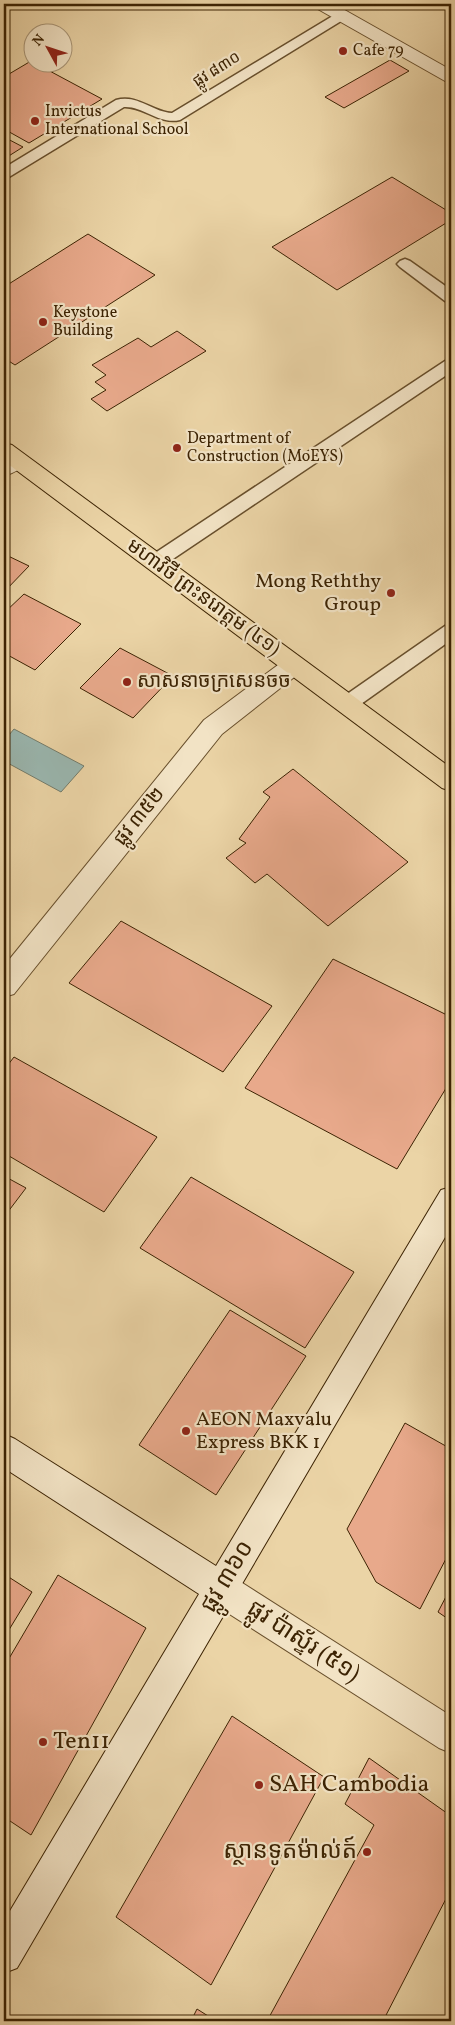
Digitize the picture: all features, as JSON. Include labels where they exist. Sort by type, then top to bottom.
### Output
[{"type":"main road","name":"មហាវិថី ព្រះនរោត្តម (៤១)","points":[[8,459],[155,562],[451,781]]},
{"type":"street","points":[[322,4],[451,77]]},
{"type":"street","name":"ផ្លូវ ៣៥២","points":[[4,986],[213,726],[294,665]]},
{"type":"street","name":"ផ្លូវ ៣៦០","points":[[4,1955],[451,1200]]},
{"type":"street","name":"ផ្លូវ ប៉ាស្ទ័រ (៥១)","points":[[4,1450],[451,1736]]},
{"type":"lane","name":"ផ្លូវ ៨៣០","points":[[4,174],[121,103],[132,102],[162,117],[175,117],[341,15]]},
{"type":"lane","points":[[405,264],[451,297]]},
{"type":"lane","points":[[155,562],[451,365]]},
{"type":"lane","points":[[347,704],[451,631]]},
{"type":"water","points":[[14,729],[84,766],[61,792],[4,761],[4,741]]},
{"type":"building","points":[[390,60],[409,71],[344,108],[325,97]]},
{"type":"building","name":"Invictus International School","points":[[22,66],[22,72],[52,72],[102,99],[29,143],[4,129],[4,77]]},
{"type":"building","points":[[4,137],[23,147],[4,159]]},
{"type":"building","points":[[392,177],[451,213],[451,220],[337,290],[272,247]]},
{"type":"building","name":"Keystone Building","points":[[88,234],[155,275],[15,365],[4,358],[4,287]]},
{"type":"building","points":[[177,331],[206,351],[107,411],[91,399],[106,390],[95,382],[106,375],[92,365],[138,338],[151,347]]},
{"type":"building","points":[[4,554],[29,566],[4,592]]},
{"type":"building","points":[[24,594],[81,624],[35,670],[4,653],[4,613]]},
{"type":"building","name":"សាសនាចក្រសេនចច","points":[[120,648],[173,676],[133,718],[80,688]]},
{"type":"building","points":[[293,769],[408,862],[328,926],[267,874],[255,883],[226,858],[246,843],[239,839],[270,797],[263,792]]},
{"type":"building","points":[[121,921],[272,1006],[223,1072],[69,983]]},
{"type":"building","points":[[333,959],[451,1017],[451,1080],[397,1169],[245,1088]]},
{"type":"building","points":[[14,1057],[157,1137],[104,1212],[4,1153],[4,1070]]},
{"type":"building","points":[[4,1176],[26,1188],[4,1217]]},
{"type":"building","points":[[191,1177],[354,1272],[305,1348],[140,1248]]},
{"type":"building","points":[[230,1310],[306,1356],[216,1495],[139,1445]]},
{"type":"building","points":[[405,1423],[451,1449],[451,1549],[420,1609],[376,1582],[347,1529]]},
{"type":"building","points":[[4,1574],[32,1592],[4,1638]]},
{"type":"building","name":"Ten11","points":[[58,1575],[146,1628],[31,1835],[4,1817],[4,1667]]},
{"type":"building","points":[[451,1587],[451,1621],[438,1612]]},
{"type":"building","points":[[232,1716],[324,1777],[211,1985],[116,1917]]},
{"type":"building","points":[[369,1758],[451,1816],[451,1889],[383,2021],[267,2021],[374,1825],[345,1804]]},
{"type":"building","points":[[197,2009],[216,2021],[191,2021]]},
{"type":"place","name":"Cafe 79","points":[[343,51]]},
{"type":"place","name":"Invictus International School","points":[[35,121]]},
{"type":"place","name":"Keystone Building","points":[[43,322]]},
{"type":"place","name":"Department of Construction (MoEYS)","points":[[177,448]]},
{"type":"place","name":"Mong Reththy Group","points":[[391,593]]},
{"type":"place","name":"សាសនាចក្រសេនចច","points":[[127,682]]},
{"type":"place","name":"AEON Maxvalu Express BKK 1","points":[[186,1431]]},
{"type":"place","name":"Ten11","points":[[43,1742]]},
{"type":"place","name":"SAH Cambodia","points":[[259,1785]]},
{"type":"place","name":"ស្ថានទូតម៉ាល់ត៍","points":[[367,1852]]}]
